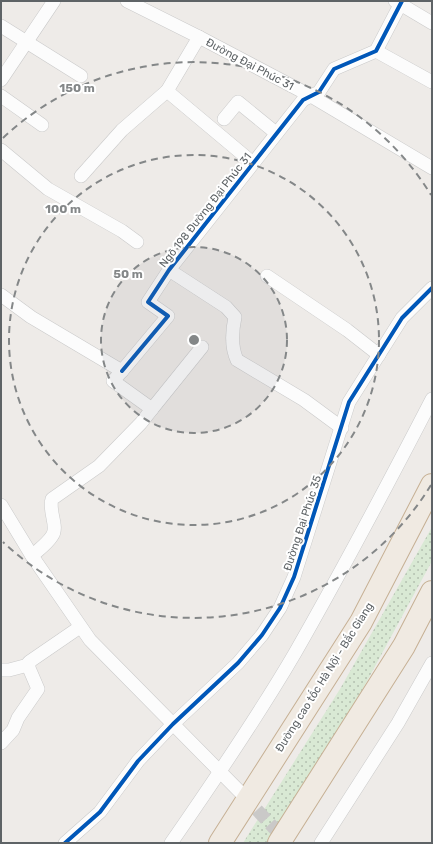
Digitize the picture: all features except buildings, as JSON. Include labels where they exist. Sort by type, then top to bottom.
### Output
[{"type":"highway","name":"Đường cao tốc Hà Nội - Bắc Giang","points":[[220,843],[361,622],[432,485]]},
{"type":"highway","points":[[279,843],[404,646],[432,592]]},
{"type":"street","points":[[1,80],[54,1]]},
{"type":"street","name":"Đường Đại Phúc 31","points":[[127,1],[311,96],[432,168]]},
{"type":"street","points":[[432,23],[399,2],[376,51],[432,82]]},
{"type":"street","points":[[1,26],[81,76]]},
{"type":"street","points":[[82,176],[122,130],[166,91],[199,37]]},
{"type":"street","name":"Ngõ 198 Đường Đại Phúc 31","points":[[122,371],[168,316],[148,302],[169,270],[302,100],[319,92],[334,69],[376,51]]},
{"type":"street","points":[[166,91],[253,163]]},
{"type":"street","points":[[1,96],[42,125]]},
{"type":"street","points":[[224,119],[238,102],[276,133]]},
{"type":"street","points":[[1,150],[48,189],[115,227],[137,242]]},
{"type":"street","points":[[169,270],[226,307],[235,317],[233,329],[234,353],[237,360],[304,400],[342,428]]},
{"type":"street","points":[[267,276],[347,330],[379,355]]},
{"type":"street","name":"Đường Đại Phúc 35","points":[[65,843],[100,812],[138,761],[173,724],[238,663],[262,635],[280,608],[294,577],[349,402],[402,318],[432,288]]},
{"type":"street","points":[[1,295],[31,317],[122,371],[113,381],[152,409]]},
{"type":"street","points":[[32,556],[54,535],[55,529],[50,505],[52,499],[99,466],[141,423],[202,347]]},
{"type":"street","points":[[171,843],[220,772],[294,653],[388,484],[432,399]]},
{"type":"street","points":[[1,505],[32,556],[90,640],[244,796]]},
{"type":"street","points":[[1,744],[13,730],[18,718],[38,689],[28,665],[30,660],[80,627]]},
{"type":"street","points":[[322,843],[398,723],[432,664]]},
{"type":"street","points":[[1,670],[9,670],[28,665]]},
{"type":"green space","points":[[432,527],[432,561],[353,707],[266,843],[243,843],[340,689]]},
{"type":"tunnel","points":[[244,796],[287,842]]},
{"type":"cycle path","points":[[122,371],[168,316],[148,302],[169,270],[303,100],[319,92],[334,69],[376,51],[402,1]]},
{"type":"cycle path","points":[[65,843],[100,812],[138,761],[173,724],[238,663],[262,635],[280,608],[294,577],[349,402],[402,318],[432,288]]}]
